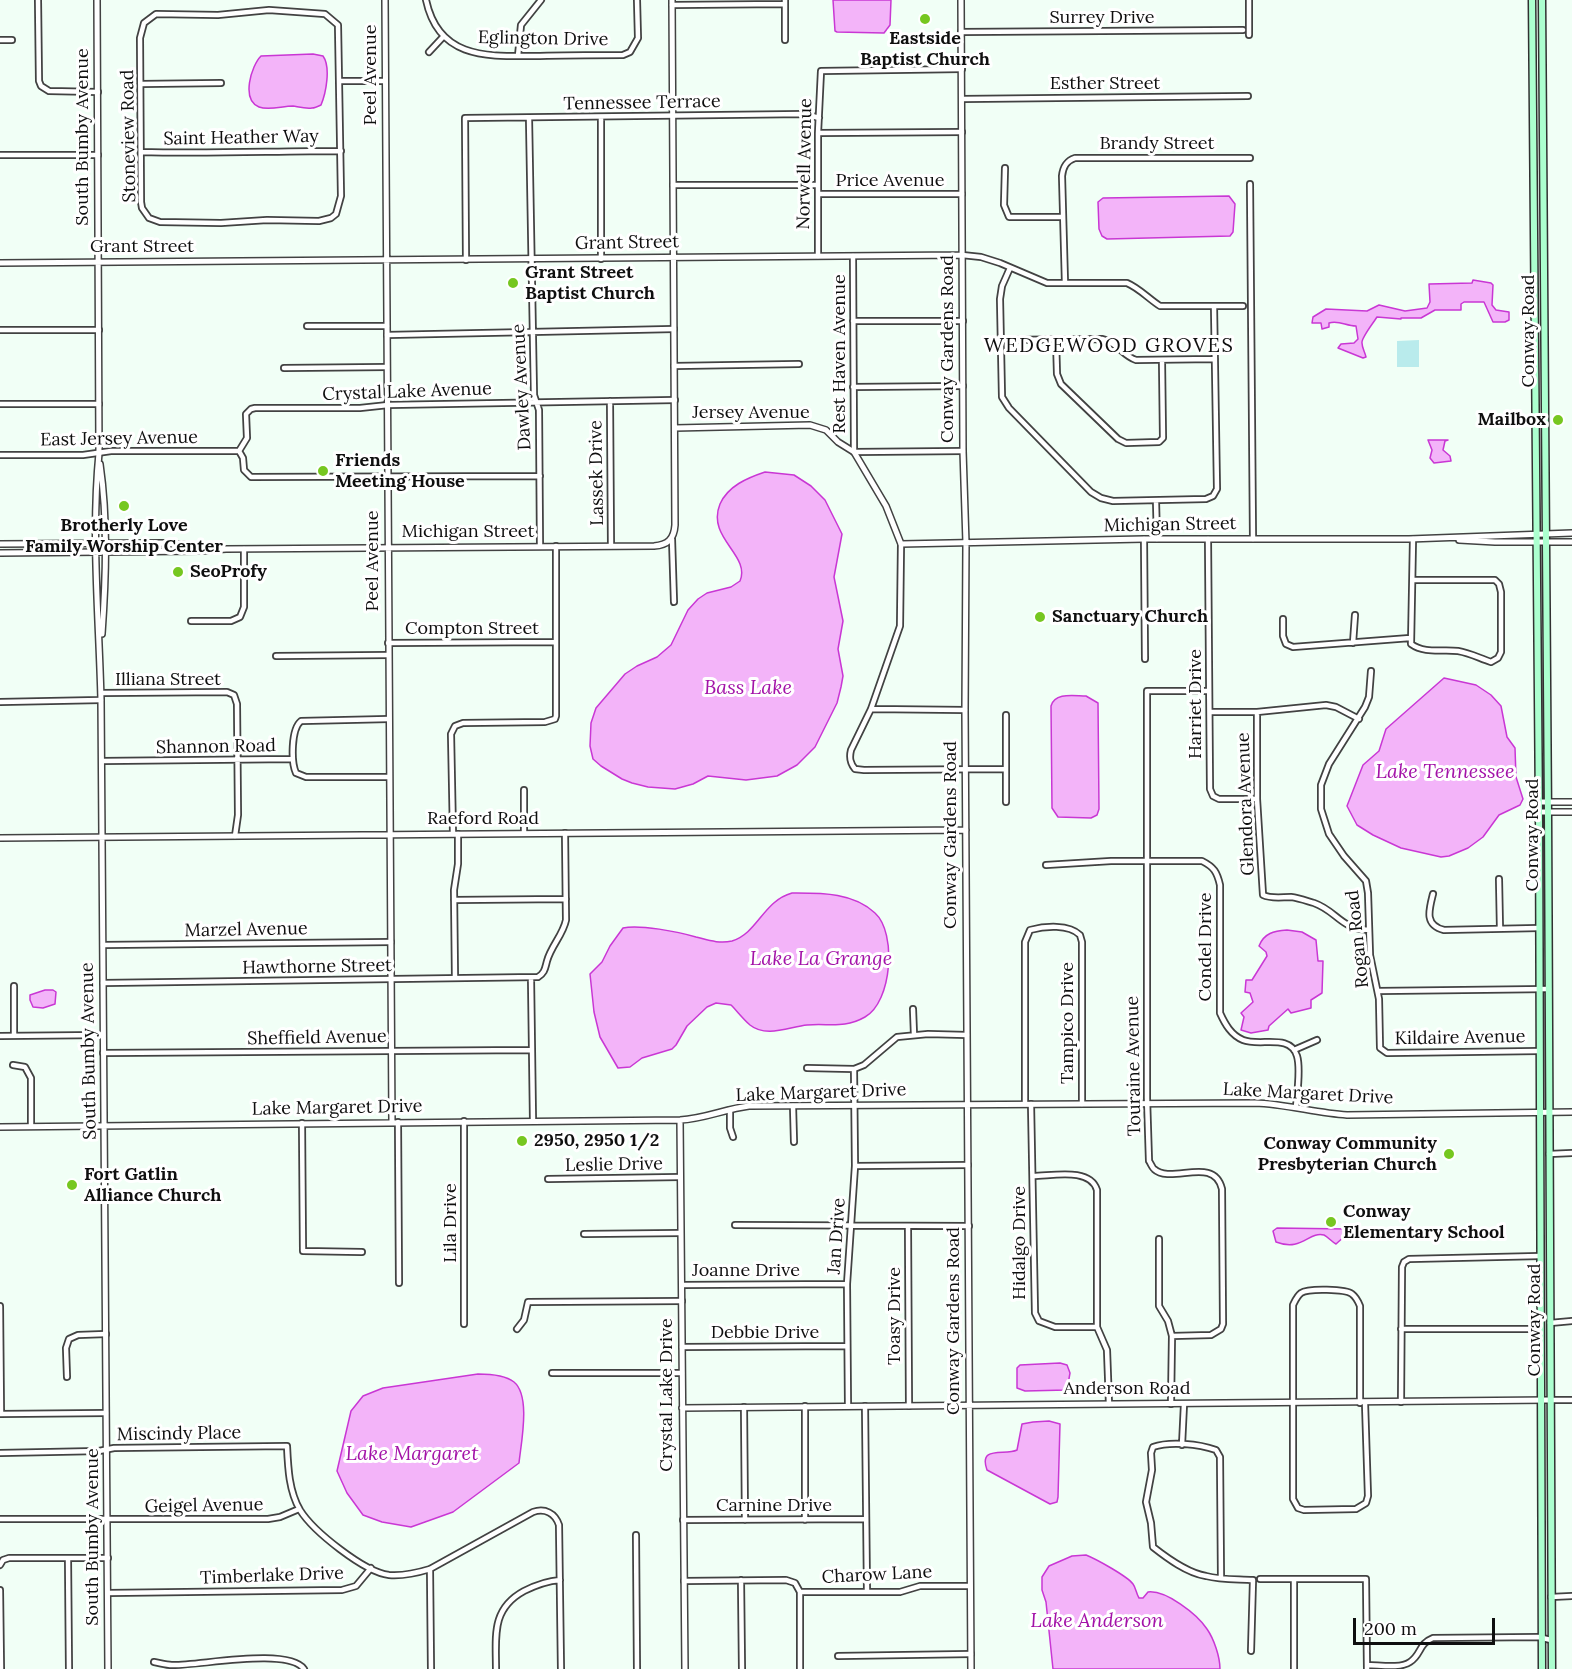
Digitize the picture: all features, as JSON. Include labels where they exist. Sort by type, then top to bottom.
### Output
[{"type":"main road","name":"Conway Road","points":[[1532,0],[1539,812],[1542,1669]]},
{"type":"main road","name":"Conway Road","points":[[1542,0],[1548,733],[1551,1669]]},
{"type":"main road","points":[[1534,241],[1540,250],[1544,270]]},
{"type":"main road","points":[[1537,693],[1541,699],[1543,724],[1548,733]]},
{"type":"main road","points":[[1540,1300],[1550,1323]]},
{"type":"main road","points":[[1542,1565],[1546,1590],[1551,1597]]},
{"type":"street","points":[[38,0],[39,81],[41,86],[49,91],[98,92]]},
{"type":"street","name":"South Bumby Avenue","points":[[97,0],[99,453],[95,494],[96,594],[101,649]]},
{"type":"street","name":"Peel Avenue","points":[[385,0],[390,942],[391,1050],[395,1122]]},
{"type":"street","points":[[426,0],[431,18],[443,37],[429,52]]},
{"type":"street","points":[[518,56],[521,25],[541,0]]},
{"type":"street","name":"Eglington Drive","points":[[443,37],[474,53],[486,55],[623,55],[630,52],[638,38],[637,0]]},
{"type":"street","name":"Conway Gardens Road","points":[[961,0],[971,1669]]},
{"type":"street","points":[[1249,0],[1249,35]]},
{"type":"street","points":[[674,602],[672,2],[785,2],[785,40]]},
{"type":"street","name":"Stoneview Road","points":[[269,10],[326,14],[335,20],[340,31],[340,203],[336,214],[319,222],[267,219],[221,223],[160,222],[149,218],[141,202],[141,84],[140,33],[149,17],[162,14],[218,15],[269,10]]},
{"type":"street","name":"Surrey Drive","points":[[961,32],[1243,30]]},
{"type":"street","points":[[0,40],[12,40]]},
{"type":"street","name":"Norwell Avenue","points":[[818,256],[818,133],[821,71],[962,69]]},
{"type":"street","points":[[1533,72],[1543,71]]},
{"type":"street","points":[[340,81],[385,81]]},
{"type":"street","points":[[141,84],[221,83]]},
{"type":"street","name":"Esther Street","points":[[962,99],[1248,96]]},
{"type":"street","name":"Tennessee Terrace","points":[[466,260],[465,118],[805,114],[819,118]]},
{"type":"street","points":[[601,117],[602,259]]},
{"type":"street","name":"Dawley Avenue","points":[[529,118],[534,396],[539,410],[540,546]]},
{"type":"street","points":[[818,133],[962,132]]},
{"type":"street","name":"Saint Heather Way","points":[[141,152],[213,154],[259,150],[340,151]]},
{"type":"street","points":[[0,155],[98,155]]},
{"type":"street","name":"Brandy Street","points":[[1062,217],[1062,176],[1066,163],[1075,158],[1250,158]]},
{"type":"street","points":[[1005,168],[1004,205],[1009,217],[1062,217],[1065,283]]},
{"type":"street","points":[[1250,184],[1253,539]]},
{"type":"street","name":"Price Avenue","points":[[673,185],[818,185]]},
{"type":"street","name":"Price Avenue","points":[[818,194],[962,194]]},
{"type":"street","name":"Grant Street","points":[[0,263],[962,255],[981,257],[1047,283],[1127,283],[1135,286],[1160,306],[1243,306]]},
{"type":"street","name":"Rest Haven Avenue","points":[[853,256],[854,452]]},
{"type":"street","points":[[1010,268],[1002,286],[1000,299],[1002,397],[1009,408],[1091,492],[1113,501],[1206,499],[1213,496],[1217,489],[1214,306]]},
{"type":"street","points":[[853,321],[963,321]]},
{"type":"street","points":[[307,326],[387,326]]},
{"type":"street","points":[[387,335],[674,329]]},
{"type":"street","points":[[0,330],[99,330]]},
{"type":"street","points":[[1056,339],[1057,374],[1061,384],[1118,439],[1126,443],[1159,442],[1163,438],[1162,361]]},
{"type":"street","points":[[1000,340],[1110,340],[1129,358],[1136,360],[1215,359]]},
{"type":"street","points":[[674,366],[799,364]]},
{"type":"street","points":[[284,368],[387,367]]},
{"type":"street","points":[[1535,373],[1545,377]]},
{"type":"street","points":[[853,387],[963,386]]},
{"type":"street","name":"Crystal Lake Avenue","points":[[239,451],[247,438],[246,416],[248,411],[255,408],[360,408],[388,405],[675,400]]},
{"type":"street","name":"Lassek Drive","points":[[610,401],[611,546]]},
{"type":"street","points":[[0,404],[99,404]]},
{"type":"street","name":"Jersey Avenue","points":[[675,428],[810,425],[826,430],[838,442],[854,452]]},
{"type":"street","name":"East Jersey Avenue","points":[[0,455],[111,451],[239,451]]},
{"type":"street","points":[[239,451],[246,474],[251,477],[540,476]]},
{"type":"street","points":[[854,452],[963,451]]},
{"type":"street","points":[[854,452],[886,506],[901,544],[900,626],[871,709],[851,750],[851,764],[855,769],[864,770],[1006,769]]},
{"type":"street","name":"South Bumby Avenue","points":[[99,453],[104,493],[105,543],[101,697],[108,1669]]},
{"type":"street","points":[[1156,501],[1157,539]]},
{"type":"street","name":"Michigan Street","points":[[901,544],[1144,539],[1413,539],[1572,533]]},
{"type":"street","name":"Michigan Street","points":[[1440,538],[1495,542],[1572,542]]},
{"type":"street","name":"Michigan Street","points":[[0,553],[387,547],[659,546],[672,539]]},
{"type":"street","points":[[1144,539],[1145,659]]},
{"type":"street","name":"Harriet Drive","points":[[1208,539],[1210,789],[1213,796],[1219,799],[1257,799]]},
{"type":"street","points":[[1413,539],[1411,644],[1418,649],[1464,652],[1491,662],[1498,658],[1501,652],[1501,592],[1495,580],[1413,580]]},
{"type":"street","name":"Michigan Street","points":[[0,544],[174,543],[226,549]]},
{"type":"street","points":[[10,544],[11,553]]},
{"type":"street","points":[[455,978],[454,900],[458,864],[452,734],[455,726],[463,723],[545,722],[555,719],[557,711],[556,546]]},
{"type":"street","points":[[191,621],[231,621],[240,617],[244,607],[244,549]]},
{"type":"street","points":[[1353,643],[1354,615]]},
{"type":"street","points":[[1283,619],[1283,636],[1286,644],[1293,647],[1410,638]]},
{"type":"street","name":"Compton Street","points":[[388,643],[556,642]]},
{"type":"street","name":"Compton Street","points":[[276,656],[388,655]]},
{"type":"street","name":"Rogan Road","points":[[1371,671],[1369,697],[1359,719],[1339,745],[1321,785],[1321,809],[1329,834],[1344,856],[1366,881],[1370,955],[1377,991],[1381,1050]]},
{"type":"street","name":"Touraine Avenue","points":[[1172,1336],[1211,1335],[1221,1329],[1223,1324],[1222,1190],[1220,1181],[1215,1176],[1207,1173],[1162,1173],[1153,1169],[1149,1161],[1147,691],[1209,691]]},
{"type":"street","name":"Illiana Street","points":[[0,702],[227,692],[234,695],[237,704],[237,760]]},
{"type":"street","points":[[1210,712],[1257,712],[1326,705],[1336,707],[1359,719]]},
{"type":"street","points":[[871,709],[965,710]]},
{"type":"street","name":"Glendora Avenue","points":[[1257,712],[1257,799],[1263,895],[1294,897],[1316,903],[1349,927],[1369,930]]},
{"type":"street","points":[[1006,715],[1006,802]]},
{"type":"street","points":[[293,759],[293,733],[301,721],[389,719]]},
{"type":"street","name":"Shannon Road","points":[[102,761],[293,759],[296,773],[306,777],[389,777]]},
{"type":"street","points":[[235,836],[238,815],[237,760]]},
{"type":"street","points":[[524,790],[524,833]]},
{"type":"street","points":[[1538,802],[1572,802]]},
{"type":"street","points":[[1539,812],[1572,812]]},
{"type":"street","name":"Raeford Road","points":[[0,838],[966,830]]},
{"type":"street","points":[[533,1120],[531,978],[542,976],[551,949],[564,928],[565,833]]},
{"type":"street","name":"Condel Drive","points":[[1046,866],[1101,861],[1202,861],[1212,865],[1220,885],[1220,1012],[1225,1025],[1243,1040],[1281,1042],[1294,1050]]},
{"type":"street","points":[[1499,879],[1500,929]]},
{"type":"street","points":[[1433,894],[1430,922],[1435,928],[1444,930],[1539,928]]},
{"type":"street","points":[[454,900],[566,898]]},
{"type":"street","name":"Tampico Drive","points":[[1025,942],[1030,930],[1069,928],[1080,935],[1082,942],[1082,1104]]},
{"type":"street","name":"Marzel Avenue","points":[[102,945],[390,942]]},
{"type":"street","name":"Hidalgo Drive","points":[[1025,942],[1035,1314],[1039,1321],[1055,1327],[1097,1327]]},
{"type":"street","name":"Hawthorne Street","points":[[103,983],[531,978]]},
{"type":"street","points":[[14,986],[14,1036]]},
{"type":"street","points":[[1377,991],[1549,989]]},
{"type":"street","points":[[913,1009],[914,1035]]},
{"type":"street","points":[[0,1036],[103,1035]]},
{"type":"street","points":[[807,1068],[854,1069],[864,1065],[897,1037],[967,1035]]},
{"type":"street","points":[[1296,1107],[1298,1061],[1294,1050],[1317,1040]]},
{"type":"street","name":"Sheffield Avenue","points":[[103,1053],[532,1050]]},
{"type":"street","name":"Kildaire Avenue","points":[[1381,1050],[1387,1053],[1539,1051]]},
{"type":"street","points":[[13,1065],[25,1067],[31,1078],[31,1126]]},
{"type":"street","name":"Jan Drive","points":[[848,1406],[847,1284],[855,1166],[854,1069]]},
{"type":"street","name":"Lake Margaret Drive","points":[[0,1127],[680,1120],[705,1118],[749,1106],[1268,1103],[1326,1114],[1347,1115],[1572,1112]]},
{"type":"street","points":[[793,1106],[794,1142]]},
{"type":"street","points":[[730,1110],[730,1128],[733,1137]]},
{"type":"street","name":"Crystal Lake Drive","points":[[680,1120],[685,1669]]},
{"type":"street","points":[[395,1122],[399,1283]]},
{"type":"street","name":"Lila Drive","points":[[464,1122],[464,1324]]},
{"type":"street","points":[[302,1123],[303,1251],[362,1252]]},
{"type":"street","points":[[1550,1154],[1572,1153]]},
{"type":"street","points":[[855,1166],[968,1165]]},
{"type":"street","points":[[1033,1176],[1080,1175],[1091,1179],[1095,1184],[1097,1190],[1097,1327],[1107,1350],[1109,1404]]},
{"type":"street","name":"Leslie Drive","points":[[548,1179],[680,1177]]},
{"type":"street","points":[[735,1225],[969,1226]]},
{"type":"street","name":"Toasy Drive","points":[[908,1227],[909,1406]]},
{"type":"street","points":[[584,1234],[680,1233]]},
{"type":"street","points":[[1159,1239],[1159,1306],[1168,1321],[1172,1336],[1171,1404]]},
{"type":"street","points":[[1401,1402],[1402,1267],[1404,1262],[1409,1259],[1540,1256]]},
{"type":"street","name":"Joanne Drive","points":[[682,1285],[847,1284]]},
{"type":"street","points":[[1309,1290],[1350,1292],[1360,1306],[1363,1403],[1368,1496],[1366,1503],[1356,1509],[1304,1510],[1298,1508],[1293,1499],[1293,1305],[1302,1292],[1309,1290]]},
{"type":"street","points":[[518,1329],[524,1320],[528,1302],[682,1301]]},
{"type":"street","points":[[0,1306],[0,1414],[106,1413]]},
{"type":"street","points":[[1550,1323],[1572,1321]]},
{"type":"street","points":[[1401,1329],[1540,1329]]},
{"type":"street","points":[[67,1377],[66,1348],[69,1339],[78,1335],[105,1334]]},
{"type":"street","name":"Debbie Drive","points":[[682,1347],[847,1346]]},
{"type":"street","points":[[552,1373],[682,1373]]},
{"type":"street","name":"Anderson Road","points":[[682,1408],[1572,1400]]},
{"type":"street","points":[[1182,1445],[1184,1404]]},
{"type":"street","points":[[805,1406],[805,1520]]},
{"type":"street","points":[[866,1406],[867,1592]]},
{"type":"street","points":[[744,1407],[745,1520]]},
{"type":"street","points":[[1221,1578],[1220,1457],[1216,1450],[1208,1447],[1182,1445],[1153,1448],[1152,1470],[1146,1502],[1153,1547],[1203,1576],[1221,1578],[1252,1580],[1251,1651]]},
{"type":"street","name":"Miscindy Place","points":[[0,1453],[99,1452],[114,1448],[287,1446],[289,1478],[299,1509]]},
{"type":"street","points":[[1540,1504],[1550,1507]]},
{"type":"street","points":[[299,1509],[319,1533],[371,1568],[382,1573],[396,1575],[414,1574],[430,1569],[533,1512],[544,1510],[554,1516],[560,1525],[561,1669]]},
{"type":"street","name":"Geigel Avenue","points":[[0,1519],[268,1519],[299,1509]]},
{"type":"street","name":"Carnine Drive","points":[[683,1520],[866,1519]]},
{"type":"street","points":[[636,1535],[637,1669]]},
{"type":"street","points":[[1,1562],[9,1558],[108,1558]]},
{"type":"street","points":[[68,1558],[69,1669]]},
{"type":"street","name":"Timberlake Drive","points":[[108,1593],[342,1590],[356,1586],[371,1568]]},
{"type":"street","points":[[430,1569],[431,1669]]},
{"type":"street","points":[[1260,1579],[1366,1579],[1367,1667],[1410,1663],[1421,1645],[1433,1638],[1542,1638],[1551,1640]]},
{"type":"street","points":[[1294,1579],[1294,1669]]},
{"type":"street","points":[[496,1669],[497,1622],[506,1605],[520,1594],[541,1583],[560,1580]]},
{"type":"street","points":[[741,1580],[742,1669]]},
{"type":"street","name":"Charow Lane","points":[[684,1581],[791,1581],[795,1583],[800,1592],[900,1592],[920,1586],[970,1586]]},
{"type":"street","points":[[0,1590],[1,1669]]},
{"type":"street","points":[[800,1592],[800,1669]]},
{"type":"street","points":[[1551,1597],[1572,1596]]},
{"type":"street","points":[[838,1656],[971,1654]]},
{"type":"street","points":[[154,1662],[174,1665],[218,1660],[290,1660],[304,1669]]},
{"type":"shaded area","points":[[1419,340],[1419,367],[1397,367],[1397,341]]},
{"type":"water","points":[[833,0],[891,0],[890,25],[884,33],[837,32],[835,31]]},
{"type":"water","points":[[313,54],[323,56],[327,67],[326,87],[321,105],[314,108],[293,106],[267,109],[254,103],[250,97],[249,83],[254,67],[261,56]]},
{"type":"water","points":[[1229,196],[1235,204],[1233,232],[1230,236],[1107,239],[1102,236],[1099,229],[1098,202],[1103,198]]},
{"type":"water","points":[[1473,280],[1493,285],[1492,305],[1496,310],[1509,312],[1509,320],[1493,322],[1484,302],[1464,302],[1461,304],[1461,310],[1435,310],[1421,318],[1377,317],[1362,341],[1366,357],[1363,358],[1338,348],[1341,344],[1354,343],[1358,339],[1356,326],[1333,322],[1329,323],[1329,327],[1322,329],[1321,323],[1312,323],[1313,317],[1326,309],[1367,311],[1379,305],[1405,311],[1427,308],[1430,302],[1429,284],[1472,283]]},
{"type":"water","points":[[1428,440],[1448,440],[1445,441],[1443,450],[1450,456],[1451,461],[1434,463],[1430,458],[1432,450]]},
{"type":"water","name":"Bass Lake","points":[[765,472],[794,475],[811,486],[825,500],[842,534],[834,577],[843,621],[838,649],[843,676],[837,703],[815,747],[797,765],[777,776],[746,780],[708,776],[693,784],[675,789],[648,787],[622,779],[593,759],[590,746],[591,723],[596,708],[625,674],[657,657],[671,645],[688,610],[698,599],[707,593],[731,587],[740,581],[742,572],[740,563],[723,536],[717,516],[720,504],[728,492],[745,480]]},
{"type":"water","name":"Lake Tennessee","points":[[1444,678],[1476,685],[1491,695],[1501,706],[1507,737],[1515,748],[1516,777],[1523,799],[1520,805],[1499,815],[1483,837],[1468,848],[1441,857],[1401,848],[1373,835],[1357,825],[1347,806],[1363,765],[1379,751],[1386,729]]},
{"type":"water","points":[[1086,696],[1098,703],[1099,809],[1097,815],[1091,818],[1058,817],[1052,808],[1051,706],[1056,699],[1061,697]]},
{"type":"water","name":"Lake La Grange","points":[[792,893],[846,897],[857,901],[875,913],[887,936],[889,951],[886,983],[874,1009],[865,1017],[850,1023],[807,1025],[778,1031],[763,1031],[750,1025],[731,1005],[716,1003],[707,1007],[687,1026],[672,1049],[642,1058],[630,1067],[618,1068],[600,1037],[594,1012],[590,974],[602,962],[623,928],[649,928],[714,941],[732,941],[748,931],[774,903]]},
{"type":"water","points":[[1287,930],[1302,932],[1316,940],[1318,961],[1323,961],[1322,993],[1311,1000],[1311,1008],[1291,1013],[1288,1009],[1269,1026],[1268,1030],[1251,1033],[1241,1030],[1244,1017],[1241,1013],[1253,1002],[1250,993],[1245,992],[1246,980],[1252,980],[1267,956],[1259,946],[1270,933]]},
{"type":"water","points":[[45,990],[56,992],[55,1004],[43,1008],[33,1007],[30,995]]},
{"type":"water","points":[[1277,1228],[1347,1229],[1347,1234],[1336,1244],[1324,1235],[1319,1235],[1292,1245],[1276,1242],[1273,1231]]},
{"type":"water","points":[[1060,1363],[1067,1365],[1070,1373],[1067,1390],[1025,1391],[1017,1388],[1017,1368],[1020,1365]]},
{"type":"water","name":"Lake Margaret","points":[[478,1374],[506,1378],[514,1382],[519,1389],[524,1420],[519,1463],[453,1512],[411,1527],[382,1522],[363,1515],[347,1493],[337,1471],[351,1411],[363,1396],[383,1388]]},
{"type":"water","points":[[1049,1421],[1060,1424],[1058,1497],[1057,1502],[1050,1504],[987,1470],[985,1462],[989,1454],[1017,1450],[1022,1424]]},
{"type":"water","name":"Lake Anderson","points":[[1086,1555],[1130,1581],[1139,1598],[1143,1598],[1148,1592],[1155,1592],[1189,1610],[1210,1633],[1218,1654],[1220,1669],[1053,1669],[1042,1577],[1049,1566],[1072,1556]]},
{"type":"place","name":"Eastside Baptist Church","points":[[925,19]]},
{"type":"place","name":"Grant Street Baptist Church","points":[[513,283]]},
{"type":"place","name":"Mailbox","points":[[1558,420]]},
{"type":"place","name":"Friends Meeting House","points":[[323,471]]},
{"type":"place","name":"Brotherly Love Family Worship Center","points":[[124,506]]},
{"type":"place","name":"SeoProfy","points":[[178,572]]},
{"type":"place","name":"Sanctuary Church","points":[[1040,617]]},
{"type":"place","name":"2950, 2950 1/2","points":[[522,1141]]},
{"type":"place","name":"Conway Community Presbyterian Church","points":[[1449,1154]]},
{"type":"place","name":"Fort Gatlin Alliance Church","points":[[72,1185]]},
{"type":"place","name":"Conway Elementary School","points":[[1331,1222]]},
{"type":"district","name":"WEDGEWOOD GROVES","points":[[1109,346]]}]
